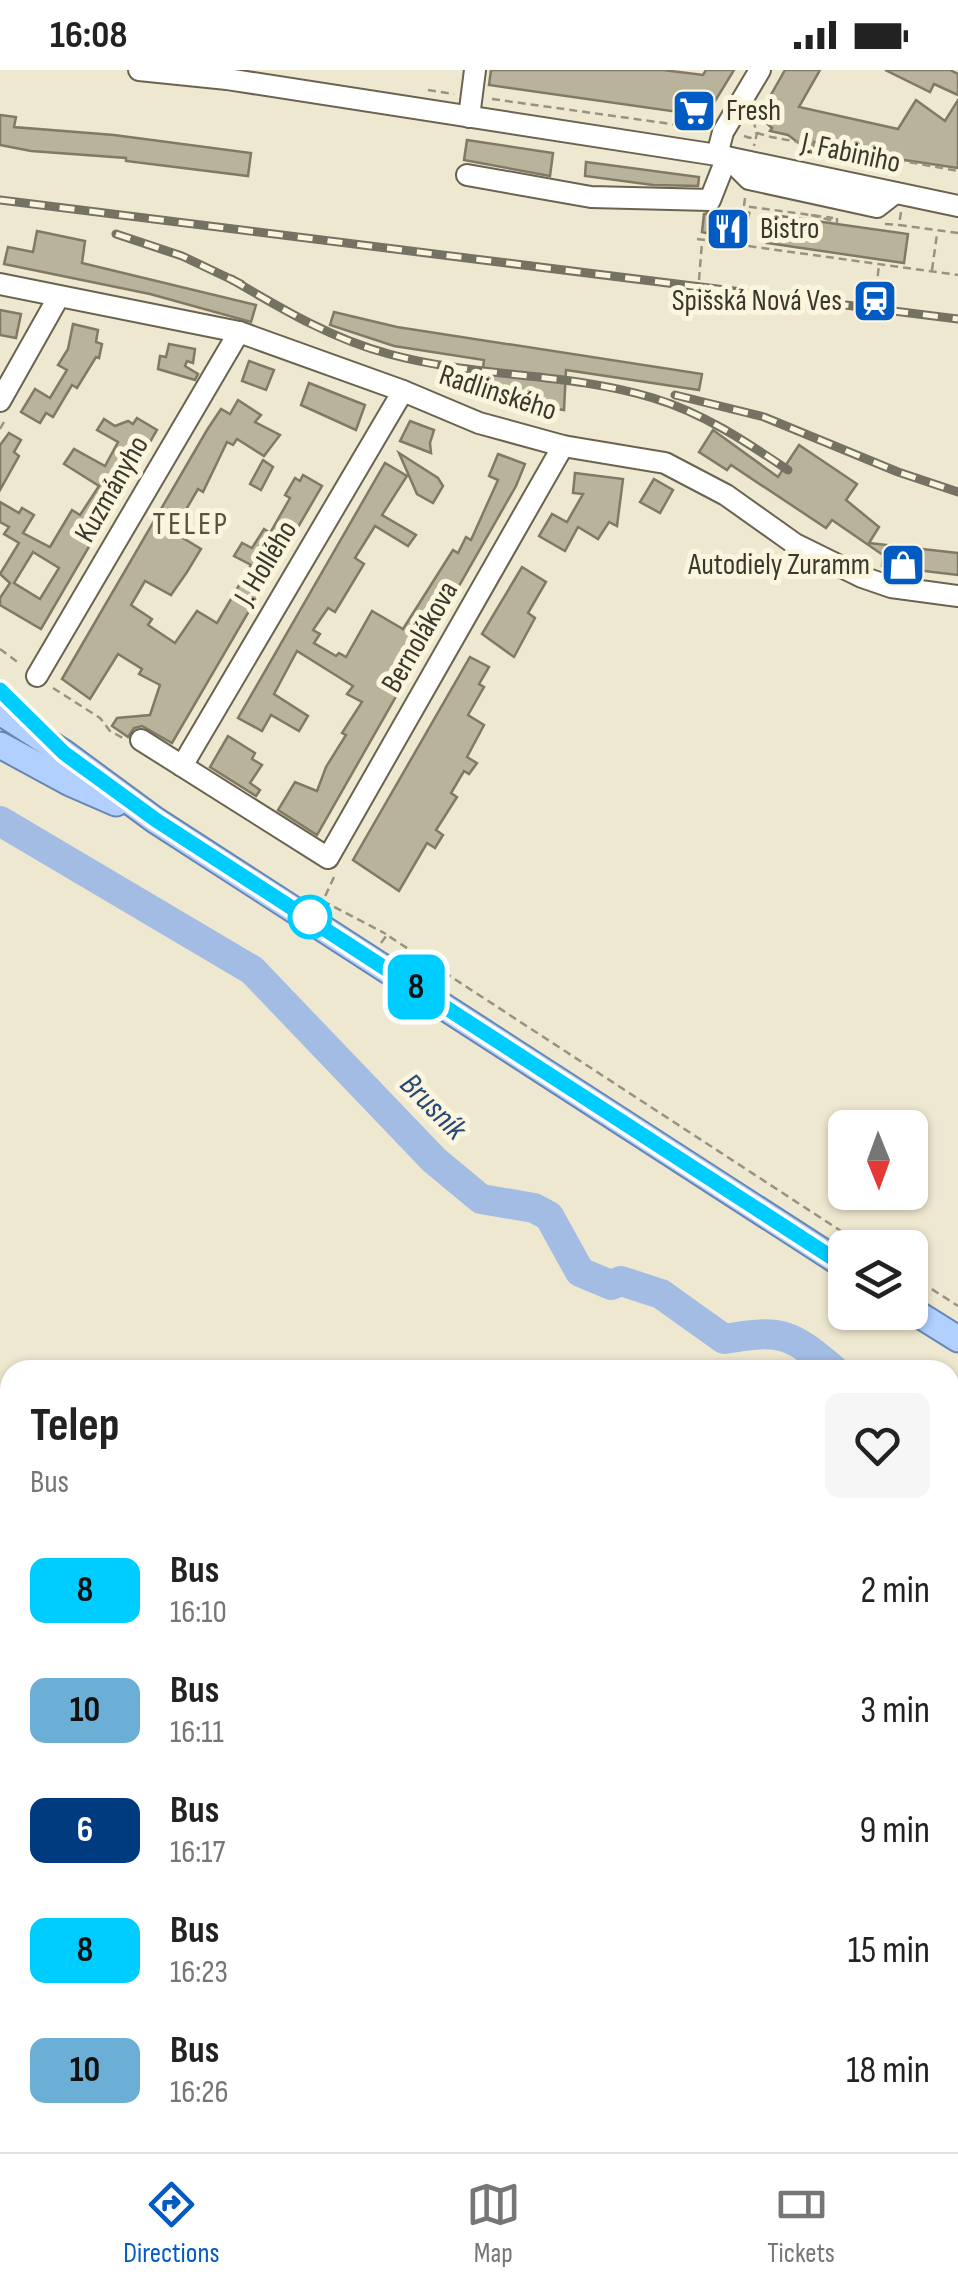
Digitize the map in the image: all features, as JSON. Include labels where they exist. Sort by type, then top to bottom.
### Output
[{"type":"main road","points":[[0,690],[64,753]]},
{"type":"main road","points":[[0,712],[156,820],[828,1255]]},
{"type":"main road","points":[[0,745],[70,784],[156,820]]},
{"type":"main road","points":[[928,1321],[958,1340]]},
{"type":"street","name":"J. Fabiniho","points":[[140,70],[204,73],[470,106],[958,206]]},
{"type":"street","points":[[470,106],[475,70]]},
{"type":"street","points":[[468,175],[591,196],[710,200],[724,132],[760,70]]},
{"type":"street","name":"Radlinského","points":[[0,284],[239,332],[479,423],[564,446],[664,463],[726,495],[795,544],[862,577],[892,587],[958,596]]},
{"type":"street","points":[[0,401],[58,298]]},
{"type":"street","name":"Kuzmányho","points":[[43,680],[239,332]]},
{"type":"street","name":"J. Hollého","points":[[182,766],[402,391]]},
{"type":"street","name":"Bernolákova","points":[[332,866],[564,446]]},
{"type":"street","points":[[141,740],[332,866]]},
{"type":"path","points":[[418,89],[470,106],[704,128]]},
{"type":"path","points":[[755,110],[752,125],[756,133],[958,171]]},
{"type":"path","points":[[899,194],[899,225]]},
{"type":"path","points":[[746,196],[744,206],[810,214]]},
{"type":"path","points":[[744,246],[750,207]]},
{"type":"path","points":[[884,224],[958,234]]},
{"type":"path","points":[[932,272],[938,231]]},
{"type":"path","points":[[698,280],[699,240],[958,274]]},
{"type":"path","points":[[875,302],[878,264]]},
{"type":"path","points":[[43,680],[100,718],[110,731],[135,744],[141,740]]},
{"type":"path","points":[[332,866],[323,901],[387,935]]},
{"type":"path","points":[[928,1287],[958,1306]]},
{"type":"building","points":[[491,70],[663,70],[703,75],[706,70],[734,70],[706,116],[489,85]]},
{"type":"building","points":[[785,70],[820,70],[799,107],[898,129],[916,100],[945,121],[958,100],[958,168],[891,158],[875,149],[874,155],[814,142],[812,153],[788,135],[770,131],[772,128],[763,120],[764,107]]},
{"type":"building","points":[[885,70],[950,70],[958,74],[958,95],[934,84],[930,92]]},
{"type":"building","points":[[0,115],[16,117],[14,127],[251,153],[248,176],[0,145]]},
{"type":"building","points":[[467,140],[553,153],[550,176],[464,160]]},
{"type":"building","points":[[586,162],[699,177],[698,186],[585,176]]},
{"type":"building","points":[[719,210],[731,213],[728,238],[702,232],[704,214]]},
{"type":"building","points":[[771,217],[908,234],[904,263],[767,243]]},
{"type":"building","points":[[37,231],[85,241],[82,263],[256,305],[251,322],[150,294],[4,264],[8,247],[33,252]]},
{"type":"building","points":[[0,310],[21,314],[16,338],[0,335]]},
{"type":"building","points":[[334,312],[397,327],[702,374],[699,390],[566,370],[564,410],[488,398],[488,393],[480,392],[484,360],[394,346],[330,325]]},
{"type":"building","points":[[73,324],[98,330],[96,342],[102,344],[99,358],[96,357],[77,388],[72,385],[53,417],[46,413],[40,423],[21,412],[35,389],[50,398],[67,370],[58,365],[68,349]]},
{"type":"building","points":[[169,344],[195,349],[193,363],[187,361],[185,366],[198,374],[195,380],[158,369],[160,356],[166,357]]},
{"type":"building","points":[[249,361],[274,370],[266,390],[242,381]]},
{"type":"building","points":[[309,383],[365,405],[356,430],[301,405]]},
{"type":"building","points":[[238,400],[261,415],[255,422],[280,435],[264,456],[237,439],[233,445],[227,442],[203,492],[198,489],[173,532],[201,549],[171,595],[145,581],[131,605],[152,619],[148,625],[175,643],[197,611],[217,623],[251,565],[234,556],[242,543],[252,548],[264,529],[270,533],[290,498],[285,495],[295,478],[300,481],[303,475],[322,486],[172,743],[142,726],[134,728],[128,737],[112,726],[117,718],[150,715],[160,685],[139,674],[142,669],[118,654],[90,699],[62,679],[207,430],[221,409],[230,414]]},
{"type":"building","points":[[137,418],[157,430],[41,629],[0,605],[10,583],[0,574],[19,543],[4,534],[9,527],[0,522],[0,502],[19,513],[22,508],[34,515],[23,533],[50,547],[72,510],[80,515],[99,486],[64,464],[74,449],[105,466],[118,442],[97,430],[104,419],[115,426],[128,421],[133,424]],"holes":[[[33,552],[59,568],[40,599],[14,583]]]},
{"type":"building","points":[[410,421],[434,430],[431,453],[400,441]]},
{"type":"building","points":[[713,430],[778,477],[799,445],[857,484],[846,500],[879,527],[869,543],[958,553],[958,575],[882,566],[883,555],[832,520],[826,528],[731,465],[727,470],[699,452]]},
{"type":"building","points":[[9,433],[21,440],[14,452],[19,456],[0,490],[0,445]]},
{"type":"building","points":[[399,453],[438,478],[443,486],[433,503],[417,494]]},
{"type":"building","points":[[498,454],[525,464],[516,486],[317,835],[278,810],[295,782],[317,791],[326,767],[346,735],[342,733],[362,702],[347,694],[353,686],[297,651],[274,694],[308,716],[299,731],[271,715],[262,731],[238,718],[385,463],[407,476],[382,515],[416,535],[408,546],[375,526],[355,558],[364,564],[335,612],[328,608],[313,630],[320,634],[314,643],[336,656],[339,653],[346,657],[372,611],[403,629],[453,550],[458,553],[466,537],[471,540],[498,480],[489,476]]},
{"type":"building","points":[[263,460],[273,467],[261,490],[250,484]]},
{"type":"building","points":[[575,473],[623,479],[617,526],[609,522],[598,539],[578,527],[565,551],[539,536],[552,514],[567,522],[583,494],[573,493]]},
{"type":"building","points":[[654,479],[673,490],[660,513],[640,502]]},
{"type":"building","points":[[522,567],[546,582],[528,613],[535,618],[514,657],[482,634]]},
{"type":"building","points":[[470,657],[489,667],[479,684],[484,687],[468,715],[484,725],[467,757],[477,763],[469,774],[464,771],[451,793],[457,797],[436,830],[443,835],[435,848],[427,843],[399,891],[353,860]]},
{"type":"building","points":[[228,736],[255,753],[252,759],[262,765],[250,783],[260,790],[256,796],[210,767]]},
{"type":"waterway","name":"Brusník","points":[[0,821],[252,970],[434,1160],[481,1199],[534,1208],[549,1216],[580,1272],[611,1285],[621,1281],[661,1294],[724,1339],[759,1334],[784,1337],[821,1360]]},
{"type":"railway","points":[[0,200],[958,319]]},
{"type":"railway","points":[[116,234],[182,256],[241,284]]},
{"type":"railway","points":[[231,279],[327,332],[389,354],[455,367],[588,384],[671,404],[723,429],[788,470]]},
{"type":"railway","points":[[675,395],[764,417],[958,492]]},
{"type":"bus line","name":"8","points":[[0,690],[64,753],[156,820],[828,1255]]},
{"type":"place","name":"Fresh","points":[[694,111]]},
{"type":"place","name":"Bistro","points":[[728,229]]},
{"type":"place","name":"Spišská Nová Ves","points":[[875,301]]},
{"type":"place","name":"Autodiely Zuramm","points":[[903,565]]},
{"type":"district","name":"TELEP","points":[[191,524]]}]
